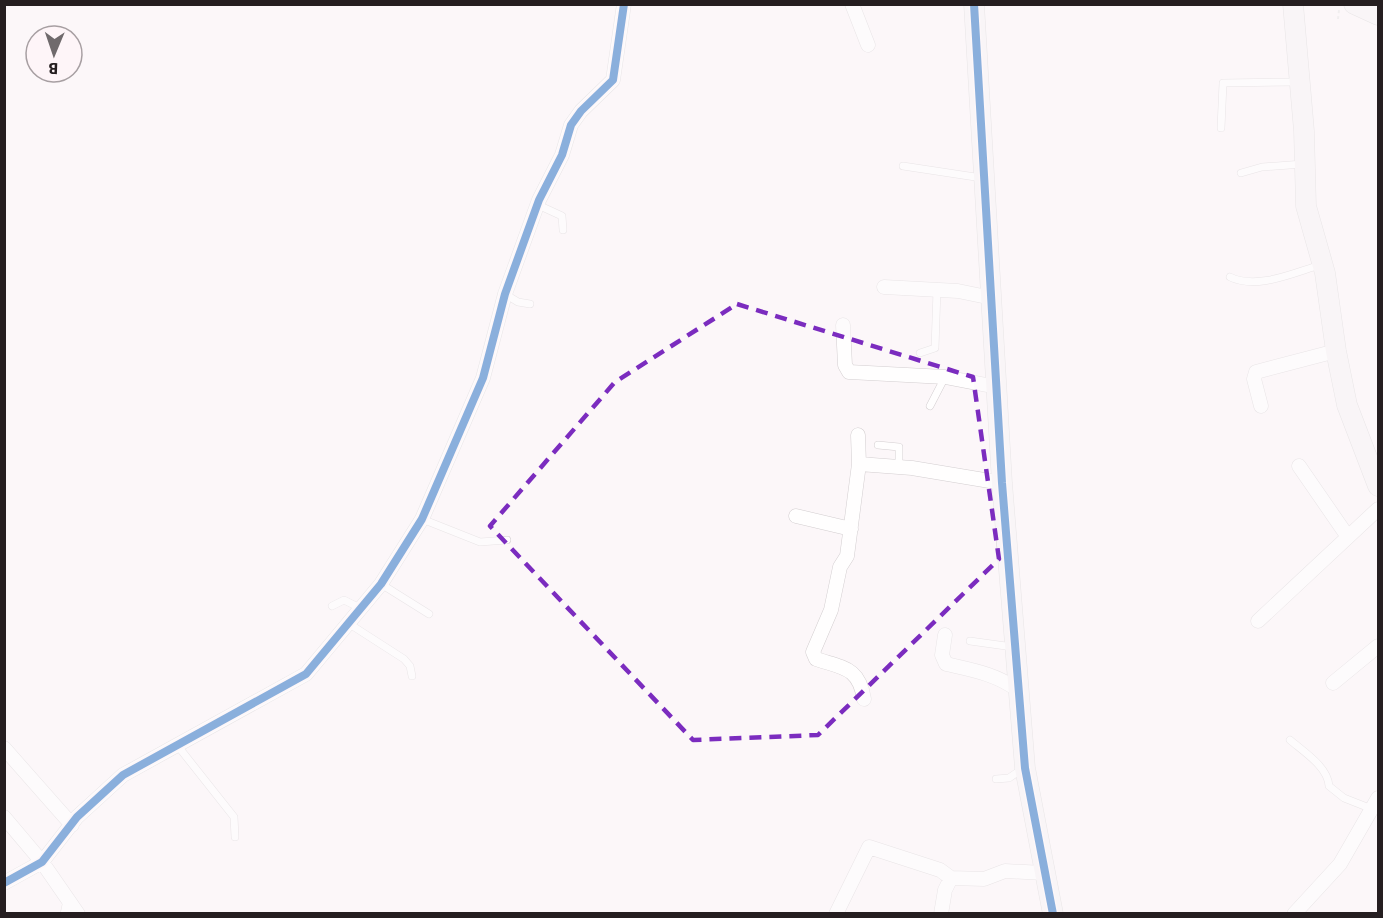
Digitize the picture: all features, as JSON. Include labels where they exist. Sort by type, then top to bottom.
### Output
[{"type":"street","points":[[4,883],[42,862],[72,825],[123,775],[300,679],[381,584],[422,519],[483,378],[505,294],[571,125],[581,111],[613,80],[624,4]]},
{"type":"street","points":[[852,4],[868,45]]},
{"type":"street","points":[[974,4],[1002,483],[1025,768],[1052,914]]},
{"type":"street","points":[[1293,4],[1306,164],[1306,206],[1322,264],[1347,405],[1378,486]]},
{"type":"street","points":[[1354,4],[1378,15]]},
{"type":"street","points":[[884,287],[958,291],[992,298]]},
{"type":"street","points":[[843,325],[846,370],[945,377],[997,387]]},
{"type":"street","points":[[1261,406],[1254,379],[1256,372],[1336,351]]},
{"type":"street","points":[[858,435],[859,464],[847,556],[840,567],[831,610],[813,646],[813,652],[816,659],[853,672],[859,679],[864,699]]},
{"type":"street","points":[[859,464],[899,467],[1002,483]]},
{"type":"street","points":[[1299,466],[1348,537]]},
{"type":"street","points":[[1258,621],[1378,509]]},
{"type":"street","points":[[796,516],[851,529]]},
{"type":"street","points":[[945,635],[942,655],[946,664],[978,670],[1005,681],[1019,691]]},
{"type":"street","points":[[1333,683],[1378,646]]},
{"type":"street","points":[[4,748],[72,825]]},
{"type":"street","points":[[1294,914],[1340,864],[1375,804]]},
{"type":"street","points":[[4,817],[42,862],[78,914]]},
{"type":"street","points":[[836,914],[869,847],[940,870],[951,878],[984,879],[1005,872],[1044,873]]},
{"type":"street","points":[[941,914],[945,890],[951,878]]},
{"type":"lane","points":[[1221,128],[1223,83],[1298,82]]},
{"type":"lane","points":[[1241,173],[1262,167],[1306,164]]},
{"type":"lane","points":[[903,166],[985,178]]},
{"type":"lane","points":[[538,205],[562,216],[563,230]]},
{"type":"lane","points":[[1230,278],[1244,282],[1259,282],[1322,264]]},
{"type":"lane","points":[[920,353],[935,348],[937,290]]},
{"type":"lane","points":[[505,294],[518,302],[530,304]]},
{"type":"lane","points":[[930,406],[945,377]]},
{"type":"lane","points":[[878,445],[899,447],[899,467]]},
{"type":"lane","points":[[422,519],[480,542],[507,540]]},
{"type":"lane","points":[[381,584],[429,614]]},
{"type":"lane","points":[[332,606],[344,600],[360,608]]},
{"type":"lane","points":[[348,623],[404,659],[410,666],[412,676]]},
{"type":"lane","points":[[970,641],[1016,648]]},
{"type":"lane","points":[[1290,740],[1323,770],[1329,777],[1329,786],[1335,791],[1375,804]]},
{"type":"lane","points":[[177,745],[234,817],[235,837]]},
{"type":"lane","points":[[996,779],[1009,778],[1025,768]]},
{"type":"lane","points":[[64,914],[68,897]]},
{"type":"lane","points":[[1046,914],[1049,911],[1052,914]]},
{"type":"path","points":[[1338,20],[1340,4]]},
{"type":"highlighted area","points":[[737,304],[973,377],[999,559],[818,735],[693,740],[490,526],[615,382]]},
{"type":"cycle path","points":[[4,883],[42,862],[77,817],[123,775],[306,674],[381,584],[422,519],[483,378],[505,294],[539,200],[562,155],[571,125],[581,111],[613,80],[624,4]]},
{"type":"cycle path","points":[[974,4],[1002,483],[1025,768],[1053,914]]}]
